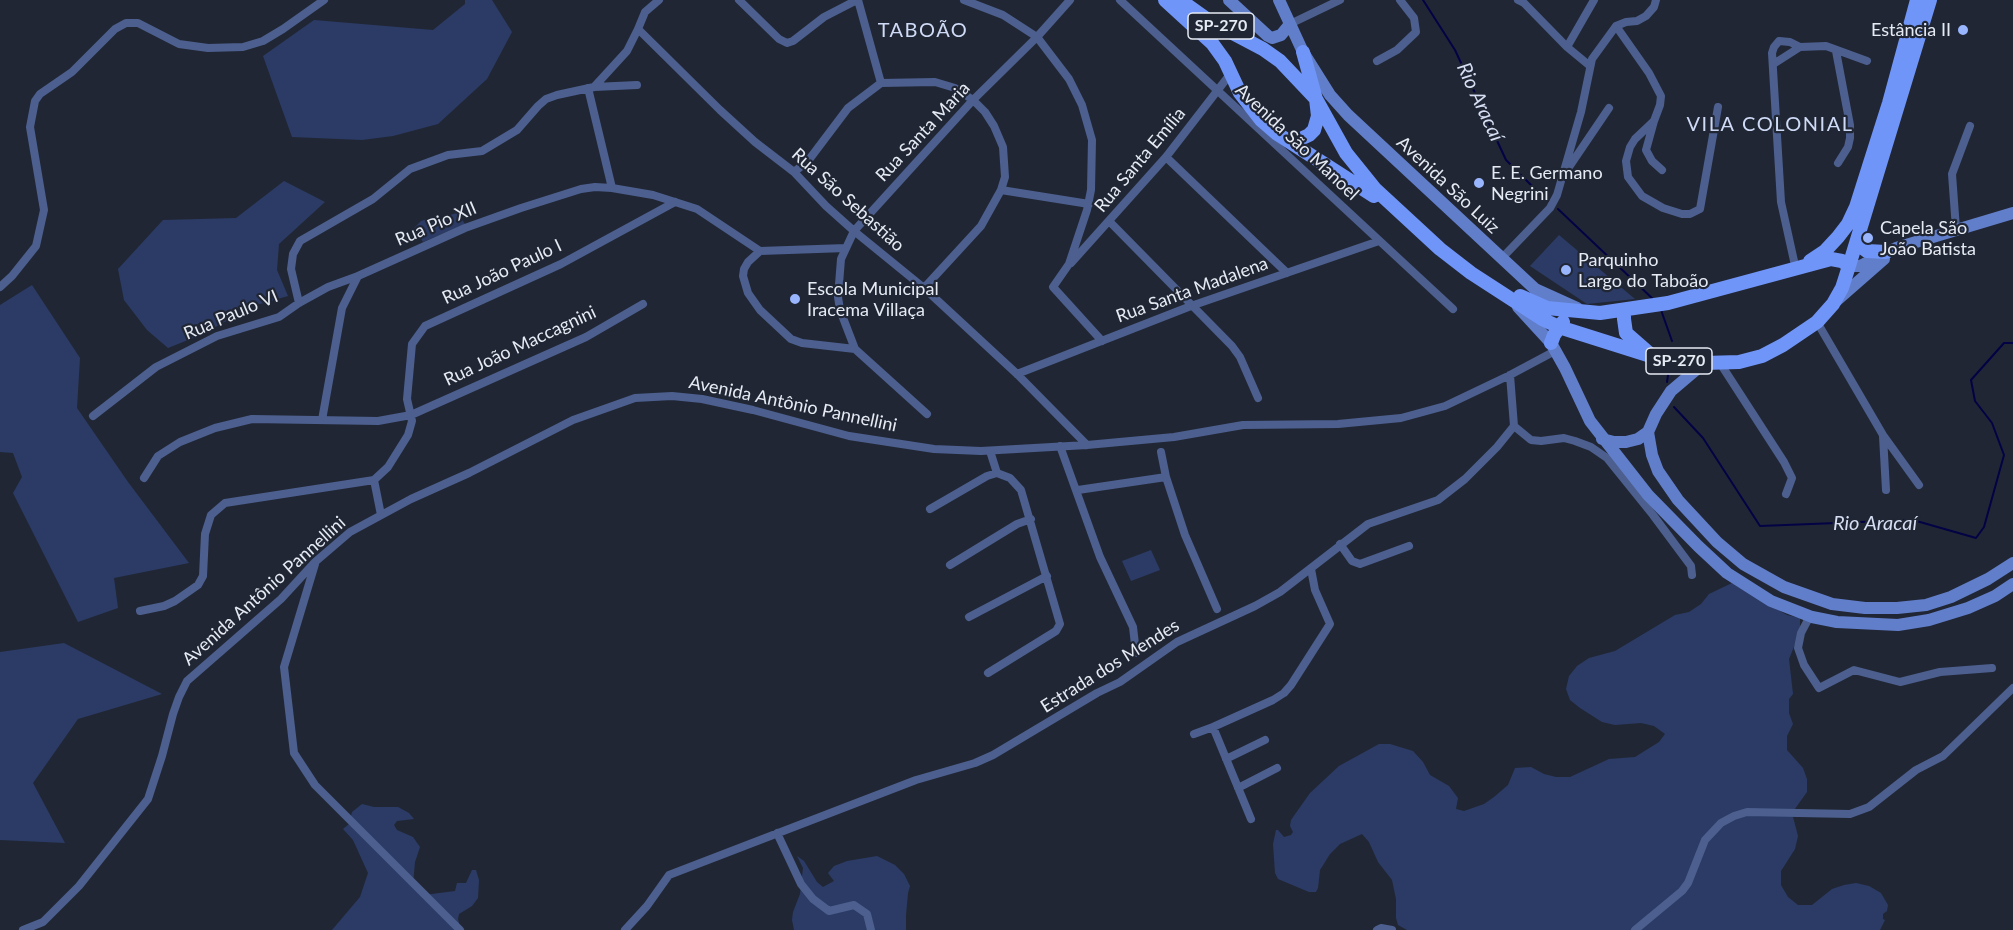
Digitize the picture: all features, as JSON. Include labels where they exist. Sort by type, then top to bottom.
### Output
[{"type":"main road","name":"SP-270","points":[[1165,0],[1212,43],[1246,103],[1261,120],[1276,133],[1399,213]]},
{"type":"main road","name":"SP-270","points":[[1180,0],[1208,20],[1263,49],[1280,61],[1316,99],[1353,164],[1399,213],[1440,249],[1511,300],[1542,320],[1559,327],[1654,357],[1704,363],[1739,362],[1762,356],[1817,322],[1833,304],[1842,288],[1930,0]]},
{"type":"main road","points":[[1229,0],[1264,34],[1272,38],[1290,24]]},
{"type":"main road","name":"Avenida São Luiz","points":[[1279,0],[1303,52],[1330,95],[1348,115],[1534,289],[1591,313]]},
{"type":"main road","points":[[1796,270],[1825,250],[1838,237],[1848,224],[1856,207],[1889,103],[1917,0]]},
{"type":"main road","points":[[1288,141],[1303,139],[1314,130],[1318,116],[1316,99],[1303,52]]},
{"type":"main road","points":[[1553,347],[1559,327],[1574,315],[1668,303],[1831,259],[1842,261],[1849,266],[1860,266],[1892,250],[2013,213]]},
{"type":"main road","points":[[1856,243],[1867,251],[1892,250]]},
{"type":"main road","points":[[1833,304],[1892,250]]},
{"type":"main road","points":[[1483,280],[1536,304],[1559,310],[1591,313]]},
{"type":"main road","points":[[1511,300],[1553,347],[1566,368],[1590,421],[1648,495],[1727,573],[1771,601],[1810,616],[1837,622],[1878,625],[1908,623],[1968,608],[1995,596],[2013,584]]},
{"type":"main road","points":[[1631,309],[1624,319],[1626,333],[1654,357]]},
{"type":"main road","points":[[1602,439],[1626,442],[1638,439],[1648,432],[1656,414],[1671,391],[1704,363]]},
{"type":"main road","points":[[1648,432],[1652,455],[1658,471],[1678,500],[1717,542],[1743,564],[1801,593],[1832,604],[1865,608],[1926,605],[1970,589],[2013,563]]},
{"type":"street","points":[[0,287],[36,246],[44,210],[30,127],[34,101],[40,94],[72,72],[115,29],[126,23],[138,23],[179,44],[208,48],[243,47],[263,41],[324,0]]},
{"type":"street","points":[[591,88],[627,51],[645,12],[659,0]]},
{"type":"street","points":[[739,0],[779,39],[787,43],[793,41],[824,17],[858,0],[881,83]]},
{"type":"street","points":[[964,0],[1002,15],[1037,37],[1069,79],[1082,105],[1092,140],[1089,204],[1069,264],[1053,287],[1102,341]]},
{"type":"street","name":"Rua Santa Maria","points":[[927,414],[855,349],[840,310],[838,297],[841,259],[854,231],[973,100],[1037,37],[1070,0]]},
{"type":"street","name":"Avenida São Manoel","points":[[1120,0],[1453,309]]},
{"type":"street","points":[[1290,24],[1340,0]]},
{"type":"street","points":[[1377,62],[1397,50],[1416,32],[1414,18],[1400,0]]},
{"type":"street","points":[[1567,47],[1594,0]]},
{"type":"street","points":[[1501,259],[1550,208],[1557,195],[1581,112],[1592,59],[1616,27],[1646,16],[1654,7],[1656,0]]},
{"type":"street","points":[[1521,2],[1590,66]]},
{"type":"street","points":[[1616,27],[1658,86],[1661,96],[1660,105],[1646,150],[1652,161],[1662,170]]},
{"type":"street","name":"Rua São Sebastião","points":[[638,29],[755,142],[794,172],[826,206],[924,288],[1017,374],[1087,445]]},
{"type":"street","points":[[1796,270],[1782,202],[1772,53],[1774,47],[1779,41],[1790,42],[1800,47],[1826,46],[1868,61]]},
{"type":"street","points":[[1774,63],[1800,47]]},
{"type":"street","points":[[1836,51],[1850,125],[1848,147],[1838,163]]},
{"type":"street","name":"Rua Santa Emília","points":[[1069,264],[1110,222],[1166,157],[1231,73]]},
{"type":"street","points":[[794,172],[808,161],[848,108],[881,83],[935,82],[955,88],[973,100],[994,126],[1003,147],[1005,177],[1001,190],[981,225],[924,288]]},
{"type":"street","points":[[299,303],[291,268],[293,254],[300,241],[373,199],[410,169],[448,154],[482,151],[517,130],[546,99],[569,91],[637,86]]},
{"type":"street","points":[[591,88],[612,188]]},
{"type":"street","points":[[1226,99],[1246,103]]},
{"type":"street","points":[[1654,121],[1630,147],[1626,161],[1628,177],[1642,196],[1664,208],[1690,214],[1696,212],[1702,205],[1718,107]]},
{"type":"street","points":[[1562,177],[1609,108]]},
{"type":"street","points":[[1956,229],[1952,174],[1970,126]]},
{"type":"street","points":[[1166,157],[1287,273]]},
{"type":"street","name":"Rua Pio XII","points":[[358,276],[465,228],[581,189],[595,187],[653,195],[697,209],[760,251]]},
{"type":"street","points":[[1001,190],[1089,204]]},
{"type":"street","name":"Rua João Paulo I","points":[[411,415],[406,399],[412,344],[424,326],[561,264],[675,202]]},
{"type":"street","points":[[1110,222],[1232,346],[1240,357],[1258,398]]},
{"type":"street","name":"Rua Santa Madalena","points":[[1017,374],[1191,306],[1379,241]]},
{"type":"street","points":[[846,248],[760,251],[748,262],[743,276],[748,293],[760,310],[778,328],[797,341],[821,347],[855,349]]},
{"type":"street","points":[[322,420],[342,308],[358,276]]},
{"type":"street","name":"Rua Paulo VI","points":[[93,416],[156,367],[217,336],[279,316],[335,284],[358,276]]},
{"type":"street","name":"Rua João Maccagnini","points":[[144,478],[158,456],[180,442],[215,428],[252,419],[378,421],[411,415],[586,337],[643,304]]},
{"type":"street","points":[[1817,322],[1883,435],[1919,486]]},
{"type":"street","name":"Avenida Antônio Pannellini","points":[[23,930],[43,921],[79,886],[148,799],[173,714],[187,681],[281,599],[315,562],[350,532],[411,499],[469,473],[573,420],[635,398],[672,396],[702,399],[849,436],[934,449],[990,450],[1087,445],[1174,438],[1244,425],[1338,424],[1401,418],[1445,406],[1510,375],[1553,347]]},
{"type":"street","points":[[1720,363],[1784,462],[1792,478],[1786,494]]},
{"type":"street","points":[[1510,375],[1514,426],[1531,440],[1564,438],[1591,447],[1607,458],[1691,566],[1692,575]]},
{"type":"street","points":[[140,610],[175,602],[198,585],[203,576],[205,534],[211,515],[225,503],[375,480],[388,467],[408,435],[412,421],[411,415]]},
{"type":"street","name":"Estrada dos Mendes","points":[[625,930],[647,906],[669,875],[916,780],[975,764],[1120,682],[1177,642],[1255,606],[1299,578],[1368,524],[1438,500],[1465,479],[1514,426]]},
{"type":"street","points":[[1883,435],[1886,489]]},
{"type":"street","points":[[1060,446],[1078,490],[1100,557],[1113,580],[1133,627],[1136,653]]},
{"type":"street","points":[[990,450],[997,473]]},
{"type":"street","points":[[1161,452],[1166,477],[1185,535],[1217,609]]},
{"type":"street","points":[[1885,464],[1902,459]]},
{"type":"street","points":[[930,509],[987,476],[997,473],[1010,478],[1021,490],[1060,619],[1059,627],[988,672]]},
{"type":"street","points":[[1078,490],[1166,477]]},
{"type":"street","points":[[375,480],[381,515]]},
{"type":"street","points":[[950,565],[1017,524],[1030,519]]},
{"type":"street","points":[[1340,544],[1352,561],[1360,564],[1409,546]]},
{"type":"street","points":[[315,562],[284,667],[294,753],[315,785],[460,930]]},
{"type":"street","points":[[1194,734],[1273,700],[1291,685],[1330,624],[1315,590],[1311,569]]},
{"type":"street","points":[[969,617],[1047,576]]},
{"type":"street","points":[[1299,578],[1315,590]]},
{"type":"street","points":[[1810,616],[1801,633],[1798,648],[1804,666],[1819,688],[1854,670],[1900,682],[1940,672],[1992,668]]},
{"type":"street","points":[[1635,930],[1682,891],[1688,883],[1705,840],[1721,823],[1747,812],[1850,814],[1869,807],[1916,770],[1942,756],[2013,688]]},
{"type":"street","points":[[1213,727],[1251,819]]},
{"type":"street","points":[[1226,759],[1265,740]]},
{"type":"street","points":[[1238,788],[1277,768]]},
{"type":"street","points":[[777,833],[801,885],[813,899],[829,911],[854,905],[867,914],[871,930]]},
{"type":"street","points":[[1377,930],[1381,928],[1392,930]]},
{"type":"shaded area","points":[[465,0],[492,0],[512,32],[487,79],[438,124],[393,136],[362,140],[292,137],[263,56],[314,20],[433,30],[465,4]]},
{"type":"shaded area","points":[[284,181],[325,202],[279,244],[277,270],[288,296],[253,306],[203,334],[168,348],[147,330],[124,300],[118,269],[163,220],[236,218]]},
{"type":"shaded area","points":[[457,213],[465,224],[423,242],[414,228],[421,221]]},
{"type":"shaded area","points":[[1559,235],[1635,299],[1587,304],[1530,266]]},
{"type":"shaded area","points":[[32,285],[80,358],[77,408],[128,482],[189,563],[114,578],[118,608],[78,622],[13,493],[22,477],[13,453],[0,452],[0,305]]},
{"type":"shaded area","points":[[1151,550],[1160,570],[1131,581],[1122,561]]},
{"type":"shaded area","points":[[1732,583],[1787,615],[1800,618],[1800,632],[1789,659],[1793,694],[1789,699],[1789,713],[1793,724],[1787,736],[1787,750],[1803,768],[1807,779],[1807,792],[1792,813],[1798,836],[1795,849],[1781,871],[1781,885],[1788,897],[1798,905],[1812,905],[1832,889],[1844,885],[1856,883],[1869,886],[1881,893],[1888,905],[1887,911],[1883,914],[1885,920],[1880,930],[1407,930],[1398,925],[1392,880],[1378,862],[1369,842],[1362,834],[1340,844],[1330,854],[1320,870],[1316,892],[1309,892],[1278,879],[1275,873],[1273,844],[1276,830],[1284,837],[1291,835],[1293,832],[1290,826],[1291,820],[1310,793],[1339,766],[1379,744],[1390,744],[1413,751],[1423,762],[1430,775],[1449,786],[1458,798],[1456,809],[1464,811],[1484,804],[1494,797],[1508,785],[1515,768],[1531,767],[1544,774],[1570,777],[1609,759],[1635,757],[1659,742],[1665,734],[1654,726],[1641,723],[1615,725],[1602,722],[1580,708],[1570,700],[1566,689],[1569,676],[1577,666],[1589,658],[1615,651],[1675,615],[1689,612],[1701,604],[1709,594]]},
{"type":"shaded area","points":[[64,643],[162,694],[78,719],[33,783],[65,843],[0,840],[0,652]]},
{"type":"shaded area","points":[[362,804],[374,807],[398,807],[414,819],[397,821],[394,825],[397,830],[413,837],[420,847],[415,862],[413,884],[424,895],[455,891],[457,883],[466,883],[472,870],[476,870],[479,880],[478,898],[472,906],[459,914],[461,930],[332,930],[360,897],[368,873],[353,840],[343,829],[349,824],[352,812]]},
{"type":"shaded area","points":[[797,856],[804,861],[817,882],[823,887],[834,881],[828,873],[834,866],[847,861],[877,856],[895,865],[904,874],[910,886],[906,930],[794,930],[793,912],[800,894],[803,868]]},
{"type":"waterway","name":"Rio Aracaí","points":[[1423,0],[1455,50],[1506,160],[1544,198]]},
{"type":"waterway","name":"Rio Aracaí","points":[[1558,209],[1654,300]]},
{"type":"waterway","name":"Rio Aracaí","points":[[1661,310],[1672,341]]},
{"type":"waterway","name":"Rio Aracaí","points":[[1674,407],[1703,438],[1760,526],[1913,520],[1976,538],[1984,527],[2004,455],[1992,423],[1975,401],[1971,380],[2004,343],[2013,343]]},
{"type":"waterway","name":"Rio Aracaí","points":[[1667,382],[1669,369]]},
{"type":"place","name":"Estância II","points":[[1963,30]]},
{"type":"place","name":"E. E. Germano Negrini","points":[[1479,183]]},
{"type":"place","name":"Capela São João Batista","points":[[1868,238]]},
{"type":"place","name":"Parquinho Largo do Taboão","points":[[1566,270]]},
{"type":"place","name":"Escola Municipal Iracema Villaça","points":[[795,299]]},
{"type":"district","name":"TABOÃO","points":[[923,31]]},
{"type":"district","name":"VILA COLONIAL","points":[[1770,125]]}]
